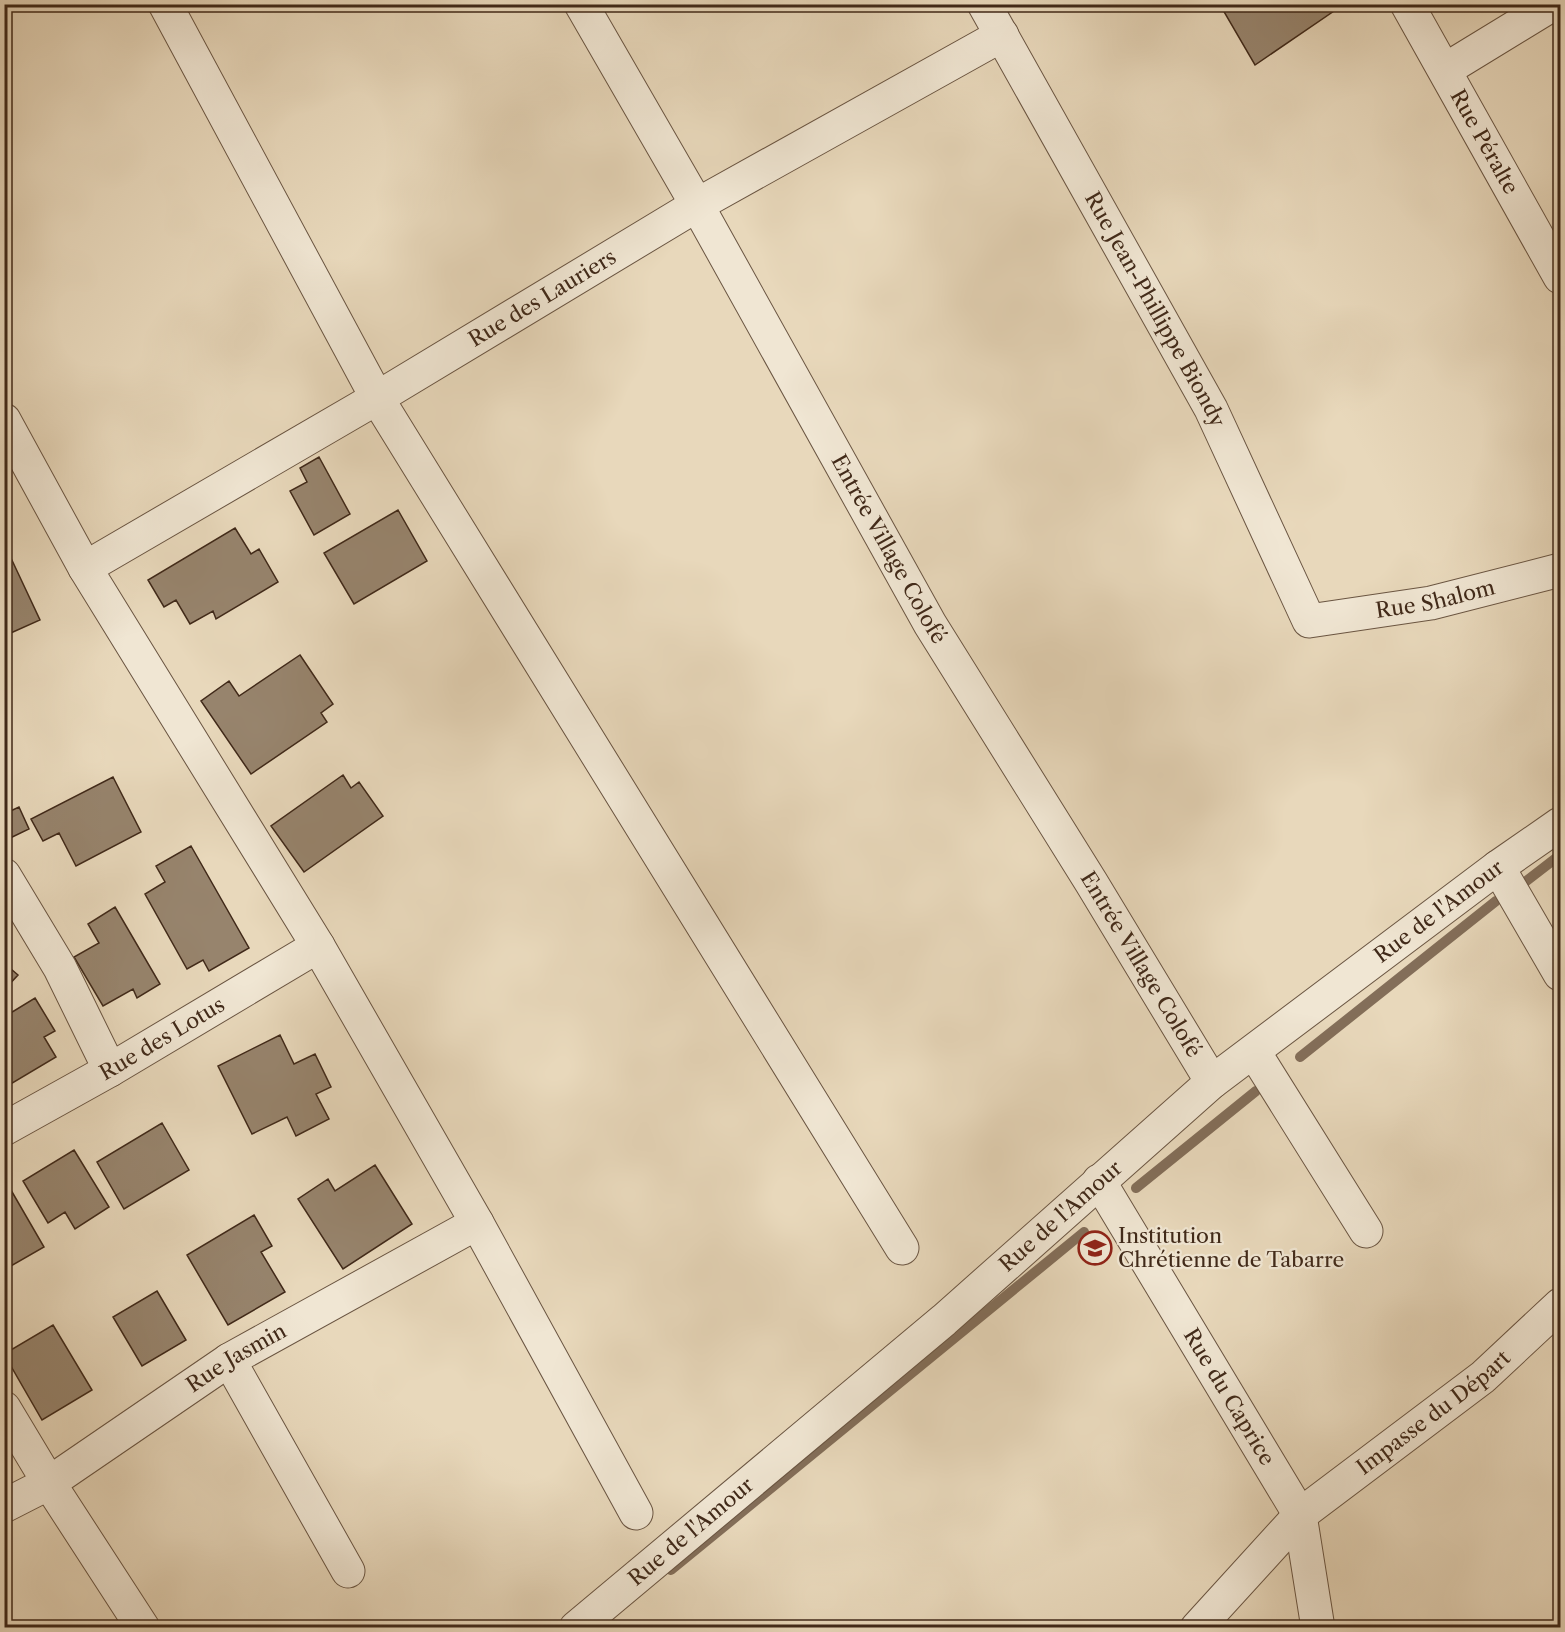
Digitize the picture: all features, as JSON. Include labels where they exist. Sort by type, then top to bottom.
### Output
[{"type":"street","points":[[165,4],[377,398],[903,1248]]},
{"type":"street","name":"Entrée Village Colofé","points":[[581,4],[697,205],[930,624],[1091,882],[1212,1082]]},
{"type":"street","name":"Rue Jean-Phillippe Biondy","points":[[984,4],[1211,409],[1309,621]]},
{"type":"street","name":"Rue Péralte","points":[[1407,4],[1560,278]]},
{"type":"street","points":[[1445,70],[1553,4]]},
{"type":"street","name":"Rue des Lauriers","points":[[85,568],[377,398],[697,205],[1002,35]]},
{"type":"street","points":[[4,420],[85,568],[318,946],[477,1223],[636,1513]]},
{"type":"street","name":"Rue Shalom","points":[[1309,621],[1431,603],[1560,570]]},
{"type":"street","name":"Rue de l'Amour","points":[[576,1628],[944,1320],[1212,1082],[1498,867],[1560,824]]},
{"type":"street","points":[[1498,867],[1560,974]]},
{"type":"street","points":[[4,875],[60,968],[110,1071]]},
{"type":"street","name":"Rue des Lotus","points":[[4,1128],[110,1071],[318,946]]},
{"type":"street","points":[[1254,1052],[1366,1231]]},
{"type":"street","name":"Rue du Caprice","points":[[1099,1181],[1300,1515],[1318,1628]]},
{"type":"street","name":"Rue Jasmin","points":[[4,1506],[49,1483],[229,1360],[477,1223]]},
{"type":"street","name":"Impasse du Départ","points":[[1197,1628],[1300,1515],[1483,1377],[1560,1305]]},
{"type":"street","points":[[229,1360],[348,1571]]},
{"type":"street","points":[[4,1408],[49,1483],[143,1628]]},
{"type":"building","points":[[1231,4],[1331,4],[1334,11],[1255,65],[1223,10]]},
{"type":"building","points":[[319,457],[350,514],[314,535],[290,491],[307,482],[300,468]]},
{"type":"building","points":[[398,510],[427,561],[354,604],[324,553]]},
{"type":"building","points":[[235,528],[251,554],[259,549],[278,582],[216,619],[213,611],[190,624],[176,600],[164,607],[148,580]]},
{"type":"building","points":[[10,556],[40,620],[4,636],[4,559]]},
{"type":"building","points":[[300,655],[333,704],[321,713],[327,722],[251,774],[201,701],[229,681],[239,696]]},
{"type":"building","points":[[343,775],[351,788],[359,782],[383,816],[304,872],[271,826]]},
{"type":"building","points":[[113,777],[141,832],[76,866],[59,833],[43,841],[31,819]]},
{"type":"building","points":[[19,807],[29,829],[4,841],[4,814]]},
{"type":"building","points":[[191,846],[249,948],[209,971],[203,960],[187,969],[145,894],[165,882],[156,866]]},
{"type":"building","points":[[115,907],[160,984],[137,998],[133,989],[103,1006],[74,957],[99,943],[88,924]]},
{"type":"building","points":[[4,963],[18,975],[4,990]]},
{"type":"building","points":[[35,998],[55,1031],[44,1037],[56,1057],[4,1088],[4,1017]]},
{"type":"building","points":[[280,1035],[294,1064],[315,1054],[331,1087],[316,1094],[329,1119],[296,1136],[287,1117],[252,1134],[218,1066]]},
{"type":"building","points":[[162,1123],[189,1170],[124,1209],[97,1162]]},
{"type":"building","points":[[74,1150],[109,1207],[75,1229],[65,1212],[48,1223],[23,1181]]},
{"type":"building","points":[[375,1165],[412,1224],[343,1269],[298,1199],[328,1179],[335,1191]]},
{"type":"building","points":[[4,1178],[44,1247],[4,1270]]},
{"type":"building","points":[[254,1215],[272,1246],[261,1252],[285,1292],[228,1325],[187,1255]]},
{"type":"building","points":[[157,1291],[186,1340],[142,1366],[113,1317]]},
{"type":"building","points":[[53,1325],[92,1390],[42,1420],[4,1354]]},
{"type":"waterway","points":[[1525,882],[1560,855]]},
{"type":"waterway","points":[[1300,1057],[1496,901]]},
{"type":"waterway","points":[[1136,1188],[1256,1091]]},
{"type":"waterway","points":[[671,1570],[1084,1232]]},
{"type":"place","name":"Institution Chrétienne de Tabarre","points":[[1095,1248]]}]
